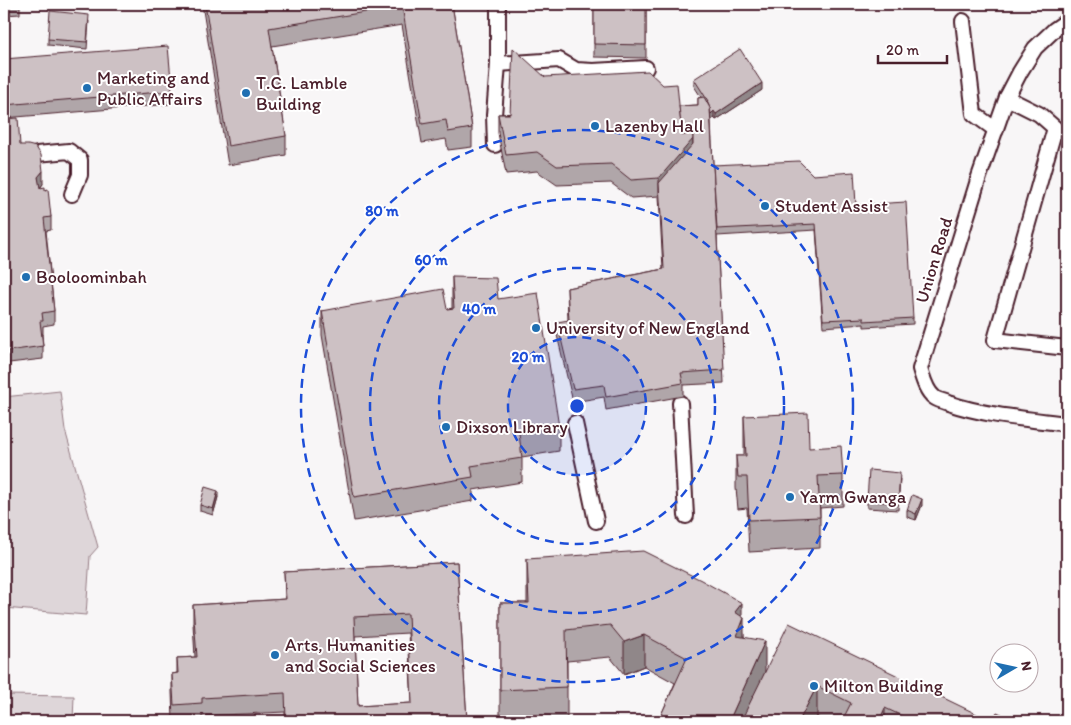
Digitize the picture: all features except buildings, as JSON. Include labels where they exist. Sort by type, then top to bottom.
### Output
[{"type":"lane","points":[[495,145],[494,106],[498,64],[498,4]]},
{"type":"lane","points":[[963,21],[974,114],[996,130]]},
{"type":"lane","name":"Union Road","points":[[1067,21],[1054,30],[1035,48],[1007,97],[979,177],[920,369],[926,386],[934,397],[961,407],[990,413],[1067,424]]},
{"type":"lane","points":[[498,64],[559,60],[576,70],[646,68]]},
{"type":"lane","points":[[1007,97],[1039,114],[1055,128],[995,340],[1067,348]]},
{"type":"lane","points":[[37,154],[69,151],[80,160],[80,174],[72,194]]},
{"type":"lane","points":[[680,403],[686,516]]},
{"type":"lane","points":[[575,423],[596,521]]},
{"type":"shaded area","points":[[60,391],[65,430],[98,547],[90,556],[86,615],[4,608],[4,397]]},
{"type":"shaded area","points":[[4,695],[74,696],[73,721],[4,721]]},
{"type":"place","name":"Marketing and Public Affairs","points":[[87,88]]},
{"type":"place","name":"T.C. Lamble Building","points":[[246,93]]},
{"type":"place","name":"Lazenby Hall","points":[[595,126]]},
{"type":"place","name":"Student Assist","points":[[765,206]]},
{"type":"place","name":"Booloominbah","points":[[26,277]]},
{"type":"place","name":"University of New England","points":[[536,328]]},
{"type":"place","name":"Dixson Library","points":[[446,427]]},
{"type":"place","name":"Yarm Gwanga","points":[[790,497]]},
{"type":"place","name":"Arts, Humanities and Social Sciences","points":[[275,655]]},
{"type":"place","name":"Milton Building","points":[[814,686]]}]
